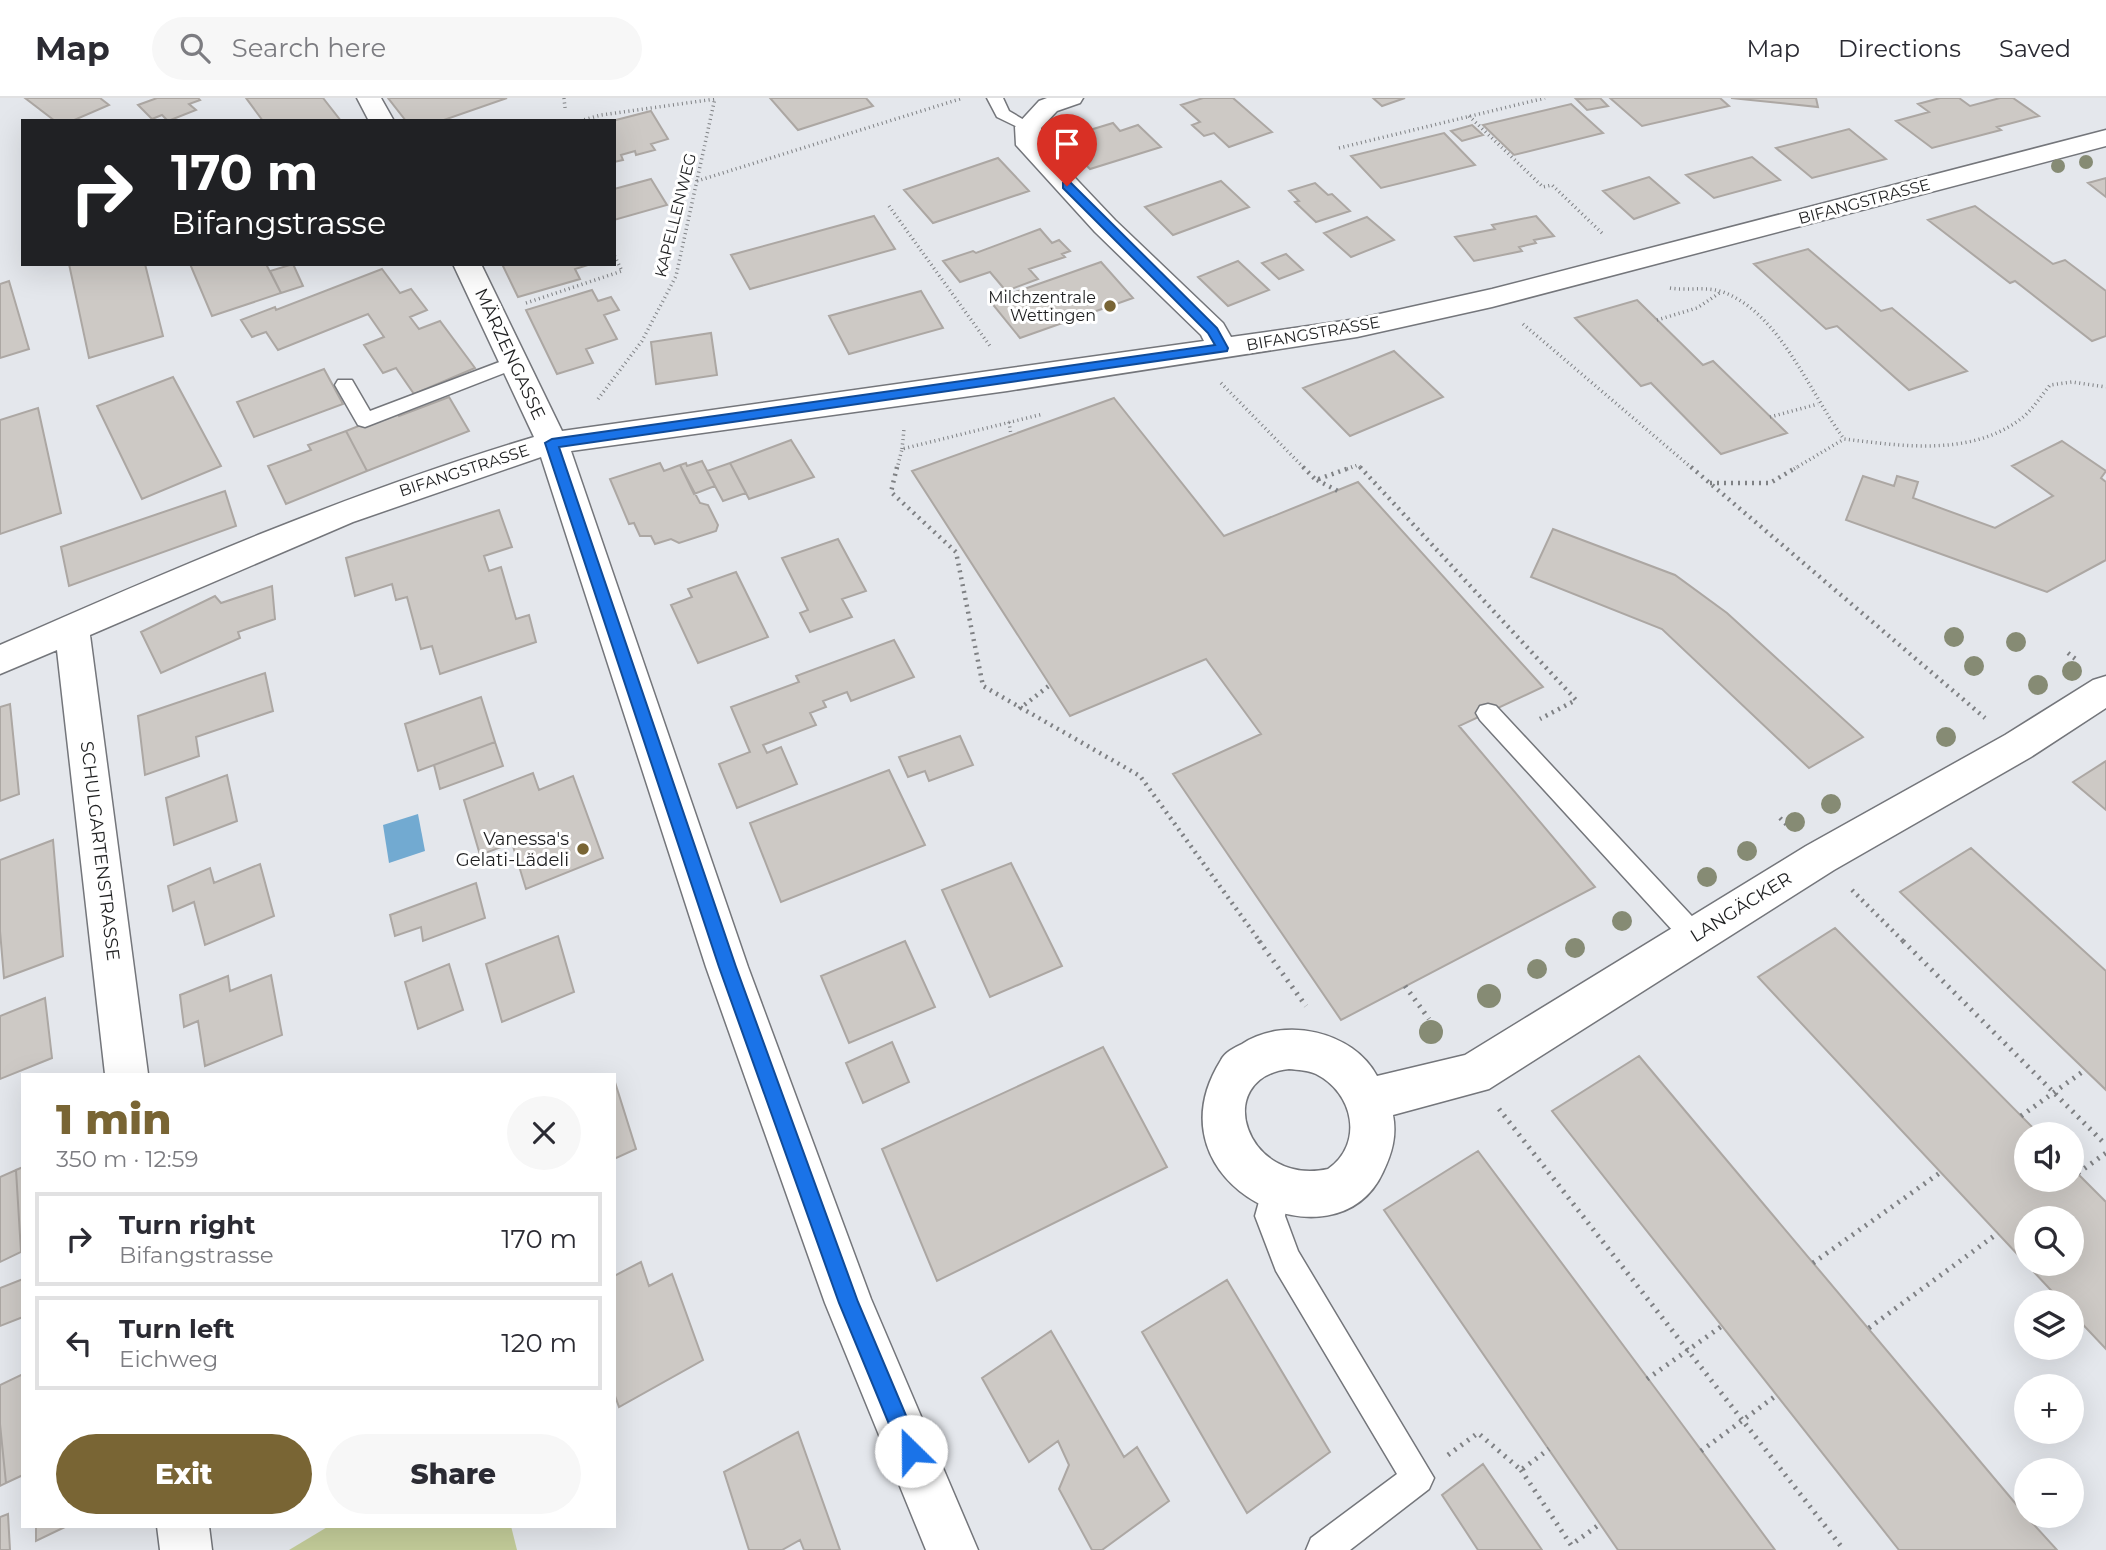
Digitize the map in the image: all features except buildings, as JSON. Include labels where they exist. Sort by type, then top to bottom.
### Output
[{"type":"street","points":[[369,98],[381,119]]},
{"type":"street","points":[[1071,98],[1048,106],[1028,127],[1029,145],[1105,226],[1213,330],[1219,363]]},
{"type":"street","name":"BIFANGSTRASSE","points":[[0,660],[267,543],[390,494],[487,461],[552,443],[1007,381],[1219,363],[1492,298],[2106,138]]},
{"type":"street","name":"MÄRZENGASSE","points":[[468,266],[552,443],[764,1071],[849,1303],[952,1550]]},
{"type":"street","name":"SCHULGARTENSTRASSE","points":[[72,628],[127,1073]]},
{"type":"street","name":"LANGÄCKER","points":[[1368,1100],[1474,1073],[1820,858],[2018,746],[2106,690]]},
{"type":"street","points":[[1289,1049],[1315,1052],[1334,1061],[1355,1079],[1368,1100],[1373,1121],[1373,1145],[1351,1180],[1329,1193],[1301,1196],[1275,1190],[1251,1175],[1234,1155],[1224,1129],[1223,1104],[1232,1080],[1248,1062],[1265,1053],[1289,1049]]},
{"type":"street","points":[[183,1528],[186,1550]]},
{"type":"lane","points":[[995,98],[1003,114],[1028,127]]},
{"type":"lane","points":[[345,385],[365,420],[515,362]]},
{"type":"lane","points":[[1488,713],[1694,936]]},
{"type":"lane","points":[[1275,1190],[1270,1216],[1287,1259],[1418,1478],[1323,1550]]},
{"type":"path","points":[[564,98],[565,108]]},
{"type":"path","points":[[696,181],[964,98]]},
{"type":"path","points":[[1339,148],[1545,98]]},
{"type":"path","points":[[588,119],[715,99]]},
{"type":"path","name":"KAPELLENWEG","points":[[596,402],[642,341],[676,276],[715,99]]},
{"type":"path","points":[[1469,116],[1543,187],[1552,185],[1646,283],[1674,289],[1708,289],[1722,292],[1742,300],[1760,314],[1782,339],[1818,404],[1844,439]]},
{"type":"path","points":[[889,206],[1002,362],[1007,381]]},
{"type":"path","points":[[492,314],[622,271],[616,260]]},
{"type":"path","points":[[1657,320],[1697,307],[1722,292]]},
{"type":"path","points":[[1492,298],[2018,746]]},
{"type":"path","points":[[1219,363],[1316,480],[1338,491]]},
{"type":"path","points":[[1709,482],[1770,483],[1844,439],[1897,445],[1954,447],[1995,434],[2022,417],[2050,385],[2072,382],[2106,387]]},
{"type":"path","points":[[1770,417],[1818,404]]},
{"type":"path","points":[[1046,414],[902,449],[891,492],[956,552],[983,685],[1019,709],[1140,776],[1313,1016]]},
{"type":"path","points":[[1009,424],[1012,435]]},
{"type":"path","points":[[1316,480],[1358,464],[1576,700],[1509,735]]},
{"type":"path","points":[[1019,709],[1050,685]]},
{"type":"path","points":[[1780,818],[2106,1144]]},
{"type":"path","points":[[1405,986],[1429,1019]]},
{"type":"path","points":[[2021,1116],[2085,1070]]},
{"type":"path","points":[[1474,1073],[1568,1200],[1844,1550]]},
{"type":"path","points":[[2084,1169],[2106,1153]]},
{"type":"path","points":[[1813,1262],[1941,1172]]},
{"type":"path","points":[[1869,1328],[1998,1233]]},
{"type":"path","points":[[1647,1379],[1722,1326]]},
{"type":"path","points":[[1701,1451],[1777,1395]]},
{"type":"path","points":[[1418,1478],[1478,1433],[1521,1470],[1571,1545],[1600,1524]]},
{"type":"path","points":[[1521,1470],[1549,1449]]},
{"type":"green space","points":[[326,1528],[512,1528],[517,1550],[289,1550]]},
{"type":"water","points":[[418,814],[425,851],[389,863],[383,825]]},
{"type":"place","name":"Milchzentrale Wettingen","points":[[1110,306]]},
{"type":"place","name":"Vanessa's Gelati-Lädeli","points":[[583,849]]},
{"type":"route","points":[[911,1451],[849,1303],[727,967],[552,443],[1007,381],[1222,348],[1213,330],[1067,186]]}]
